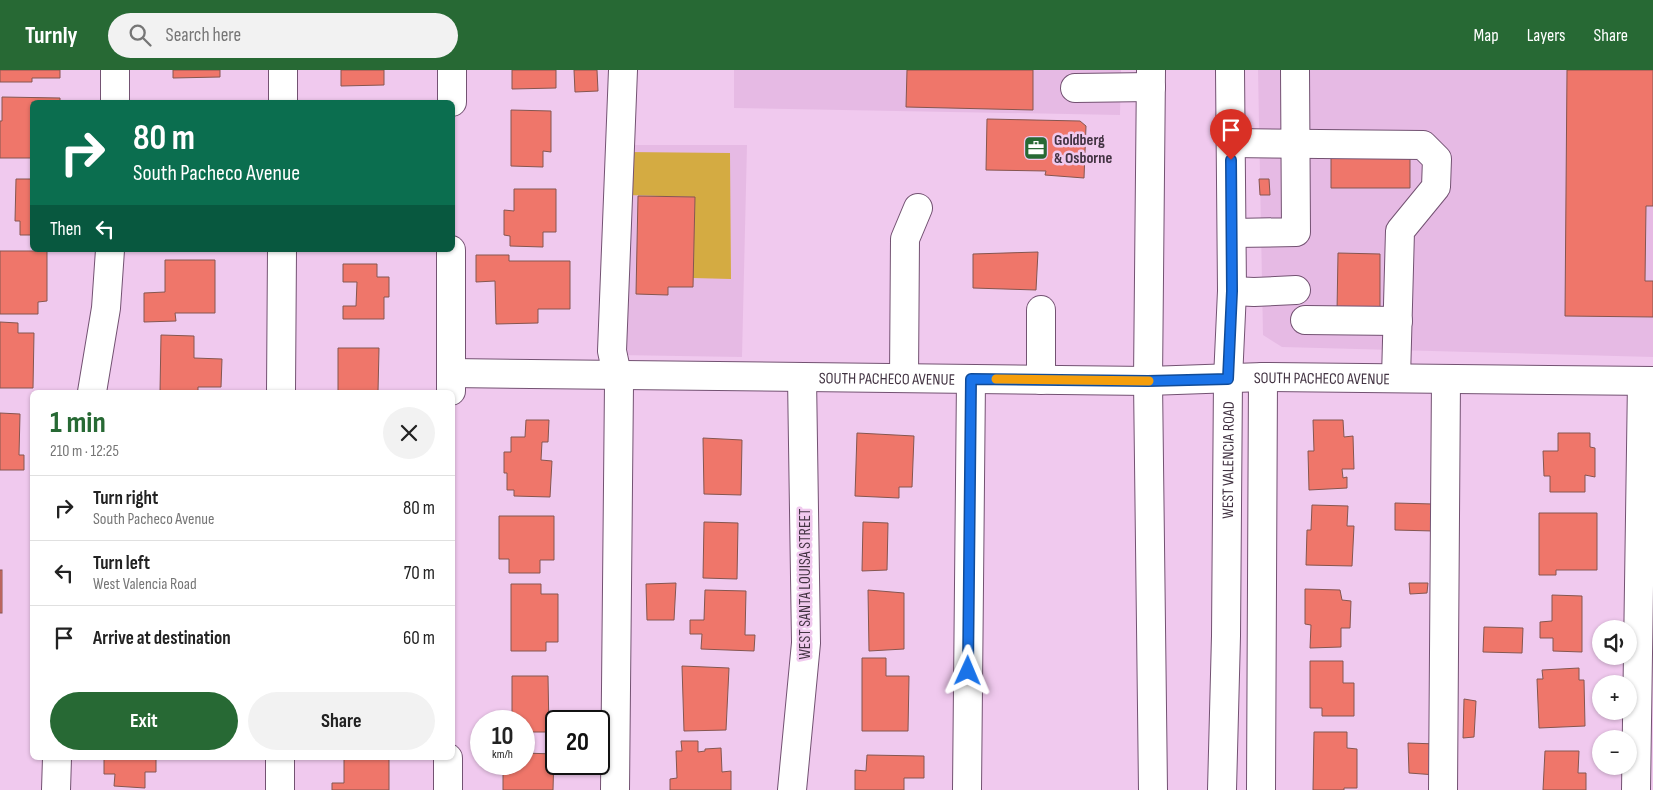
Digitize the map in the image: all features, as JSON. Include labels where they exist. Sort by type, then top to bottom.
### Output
[{"type":"street","points":[[115,70],[115,100]]},
{"type":"street","points":[[283,70],[283,100]]},
{"type":"street","points":[[452,70],[452,100]]},
{"type":"street","points":[[615,790],[619,384],[612,351],[623,70]]},
{"type":"street","name":"WEST VALENCIA ROAD","points":[[1222,790],[1226,636],[1228,379],[1232,291],[1230,70]]},
{"type":"street","points":[[1232,233],[1296,232],[1295,70]]},
{"type":"street","points":[[1075,88],[1151,78],[1148,381],[1152,790]]},
{"type":"street","points":[[1231,143],[1423,145],[1438,159],[1436,188],[1400,231],[1396,378]]},
{"type":"street","points":[[904,378],[905,239],[918,208]]},
{"type":"street","points":[[92,390],[106,308],[110,252]]},
{"type":"street","points":[[282,252],[282,390]]},
{"type":"street","points":[[451,252],[451,383]]},
{"type":"street","points":[[1232,291],[1296,290]]},
{"type":"street","points":[[1041,310],[1041,380]]},
{"type":"street","points":[[1305,320],[1398,320]]},
{"type":"street","name":"SOUTH PACHECO AVENUE","points":[[451,383],[618,375],[1148,381],[1264,377],[1648,381]]},
{"type":"street","name":"WEST SANTA LOUISA STREET","points":[[792,790],[806,643],[802,377]]},
{"type":"street","points":[[1261,790],[1264,377]]},
{"type":"street","points":[[967,790],[971,379]]},
{"type":"street","points":[[1443,790],[1446,379]]},
{"type":"street","points":[[1636,790],[1648,381]]},
{"type":"street","points":[[56,790],[57,760]]},
{"type":"street","points":[[280,760],[280,790]]},
{"type":"street","points":[[448,760],[448,790]]},
{"type":"shaded area","points":[[734,70],[1121,70],[1120,115],[734,108]]},
{"type":"shaded area","points":[[1258,70],[1653,70],[1653,357],[1282,347],[1263,335]]},
{"type":"shaded area","points":[[620,145],[747,145],[742,357],[618,355]]},
{"type":"shaded area","points":[[626,152],[730,153],[731,279],[693,278],[695,197],[626,195]]},
{"type":"building","points":[[0,70],[60,70],[60,78],[32,78],[32,82],[0,82]]},
{"type":"building","points":[[173,70],[220,70],[220,77],[173,78]]},
{"type":"building","points":[[341,70],[384,70],[384,85],[341,86]]},
{"type":"building","points":[[512,70],[556,70],[556,88],[512,89]]},
{"type":"building","points":[[574,70],[597,70],[598,91],[575,92]]},
{"type":"building","points":[[907,70],[1033,70],[1033,110],[906,107]]},
{"type":"building","points":[[1567,70],[1653,70],[1653,206],[1646,206],[1645,281],[1653,281],[1653,317],[1565,316]]},
{"type":"building","points":[[2,97],[60,98],[60,100],[30,100],[30,158],[0,158],[0,121],[2,121]]},
{"type":"building","points":[[511,110],[551,111],[551,152],[543,151],[543,167],[511,166]]},
{"type":"building","name":"Goldberg & Osborne","points":[[987,119],[1080,121],[1086,126],[1084,178],[1045,175],[1046,171],[986,170]]},
{"type":"building","points":[[1331,154],[1410,156],[1410,188],[1331,188]]},
{"type":"building","points":[[16,179],[30,179],[30,235],[20,235],[20,221],[15,221]]},
{"type":"building","points":[[1259,179],[1269,179],[1270,195],[1260,195]]},
{"type":"building","points":[[514,189],[556,189],[556,232],[543,232],[543,247],[510,246],[510,236],[504,235],[504,210],[514,211]]},
{"type":"building","points":[[638,196],[695,197],[693,287],[668,287],[668,295],[636,294]]},
{"type":"building","points":[[0,251],[47,252],[47,301],[38,302],[38,314],[0,314]]},
{"type":"building","points":[[1038,252],[1036,290],[973,288],[973,254]]},
{"type":"building","points":[[1338,253],[1380,254],[1380,313],[1337,312]]},
{"type":"building","points":[[476,255],[509,255],[509,261],[570,261],[570,309],[538,309],[538,323],[496,324],[495,281],[476,282]]},
{"type":"building","points":[[165,260],[215,260],[215,313],[175,313],[176,321],[144,322],[144,293],[165,292]]},
{"type":"building","points":[[343,264],[377,264],[377,277],[389,277],[389,297],[384,297],[384,319],[343,319],[343,306],[356,306],[357,282],[343,282]]},
{"type":"building","points":[[0,322],[18,323],[18,333],[34,333],[33,388],[0,388]]},
{"type":"building","points":[[161,335],[194,336],[194,358],[222,359],[221,387],[198,387],[198,390],[160,390]]},
{"type":"building","points":[[338,348],[379,348],[378,390],[338,390]]},
{"type":"building","points":[[0,413],[20,414],[19,455],[24,455],[24,470],[0,470]]},
{"type":"building","points":[[526,420],[549,420],[548,442],[542,442],[541,460],[552,461],[550,497],[514,496],[514,490],[507,490],[507,473],[504,473],[504,452],[511,452],[511,437],[525,437]]},
{"type":"building","points":[[1313,420],[1343,420],[1344,437],[1353,436],[1354,469],[1342,469],[1343,478],[1347,477],[1347,488],[1309,490],[1308,451],[1314,451]]},
{"type":"building","points":[[857,433],[914,436],[912,487],[899,487],[899,498],[855,496]]},
{"type":"building","points":[[1558,433],[1590,433],[1590,447],[1595,448],[1595,477],[1585,475],[1585,492],[1550,492],[1550,476],[1544,476],[1543,451],[1558,451]]},
{"type":"building","points":[[703,438],[742,440],[741,495],[704,494]]},
{"type":"building","points":[[1395,503],[1433,504],[1433,531],[1395,530]]},
{"type":"building","points":[[1312,505],[1348,506],[1347,526],[1354,526],[1352,566],[1306,565],[1307,530],[1311,530]]},
{"type":"building","points":[[1539,513],[1597,513],[1597,570],[1556,570],[1556,575],[1539,575]]},
{"type":"building","points":[[499,516],[554,516],[554,560],[540,560],[540,573],[509,573],[509,559],[499,559]]},
{"type":"building","points":[[704,522],[738,523],[737,579],[703,578]]},
{"type":"building","points":[[863,522],[888,523],[887,570],[862,571]]},
{"type":"building","points":[[0,570],[2,570],[2,613],[0,613]]},
{"type":"building","points":[[676,583],[674,620],[647,620],[646,584]]},
{"type":"building","points":[[1409,583],[1428,583],[1427,593],[1410,594]]},
{"type":"building","points":[[511,584],[541,584],[541,594],[558,594],[558,642],[546,642],[546,651],[511,651]]},
{"type":"building","points":[[1305,589],[1340,590],[1342,600],[1351,601],[1350,628],[1341,628],[1341,647],[1310,648],[1311,625],[1305,624]]},
{"type":"building","points":[[705,590],[746,591],[745,635],[755,635],[754,651],[701,649],[702,634],[690,634],[690,620],[704,620]]},
{"type":"building","points":[[868,590],[904,593],[904,649],[869,651]]},
{"type":"building","points":[[1552,595],[1582,596],[1582,652],[1553,651],[1553,638],[1540,638],[1540,622],[1552,621]]},
{"type":"building","points":[[1484,627],[1523,628],[1522,653],[1483,652]]},
{"type":"building","points":[[862,658],[886,658],[886,676],[909,676],[908,731],[862,731]]},
{"type":"building","points":[[1310,661],[1343,661],[1343,683],[1354,683],[1354,716],[1322,716],[1322,708],[1310,708]]},
{"type":"building","points":[[682,666],[729,668],[726,730],[684,731]]},
{"type":"building","points":[[1579,668],[1579,680],[1584,680],[1585,726],[1539,728],[1537,679],[1543,679],[1542,670]]},
{"type":"building","points":[[512,676],[548,676],[549,710],[545,710],[545,732],[535,732],[535,710],[512,710]]},
{"type":"building","points":[[1464,699],[1476,701],[1474,737],[1463,738]]},
{"type":"building","points":[[1314,732],[1347,732],[1347,748],[1357,749],[1357,788],[1313,790]]},
{"type":"building","points":[[681,741],[698,741],[698,752],[705,751],[705,749],[721,748],[722,772],[731,771],[731,790],[670,790],[670,779],[677,778],[676,751],[682,751]]},
{"type":"building","points":[[1408,743],[1437,744],[1436,775],[1409,773]]},
{"type":"building","points":[[1545,751],[1579,751],[1578,773],[1586,773],[1586,790],[1543,790]]},
{"type":"building","points":[[535,753],[545,754],[545,775],[553,775],[553,790],[503,790],[503,775],[535,775]]},
{"type":"building","points":[[867,755],[924,756],[924,778],[904,778],[904,790],[855,790],[855,770],[866,771]]},
{"type":"building","points":[[104,760],[156,760],[156,772],[145,772],[145,788],[114,786],[115,774],[104,774]]},
{"type":"building","points":[[344,760],[389,760],[389,790],[332,790],[332,783],[344,783]]},
{"type":"slow traffic","points":[[996,379],[1149,381]]},
{"type":"place","name":"Goldberg & Osborne","points":[[1036,148]]},
{"type":"route","points":[[968,671],[971,379],[1148,381],[1228,379],[1232,291],[1231,160]]}]
